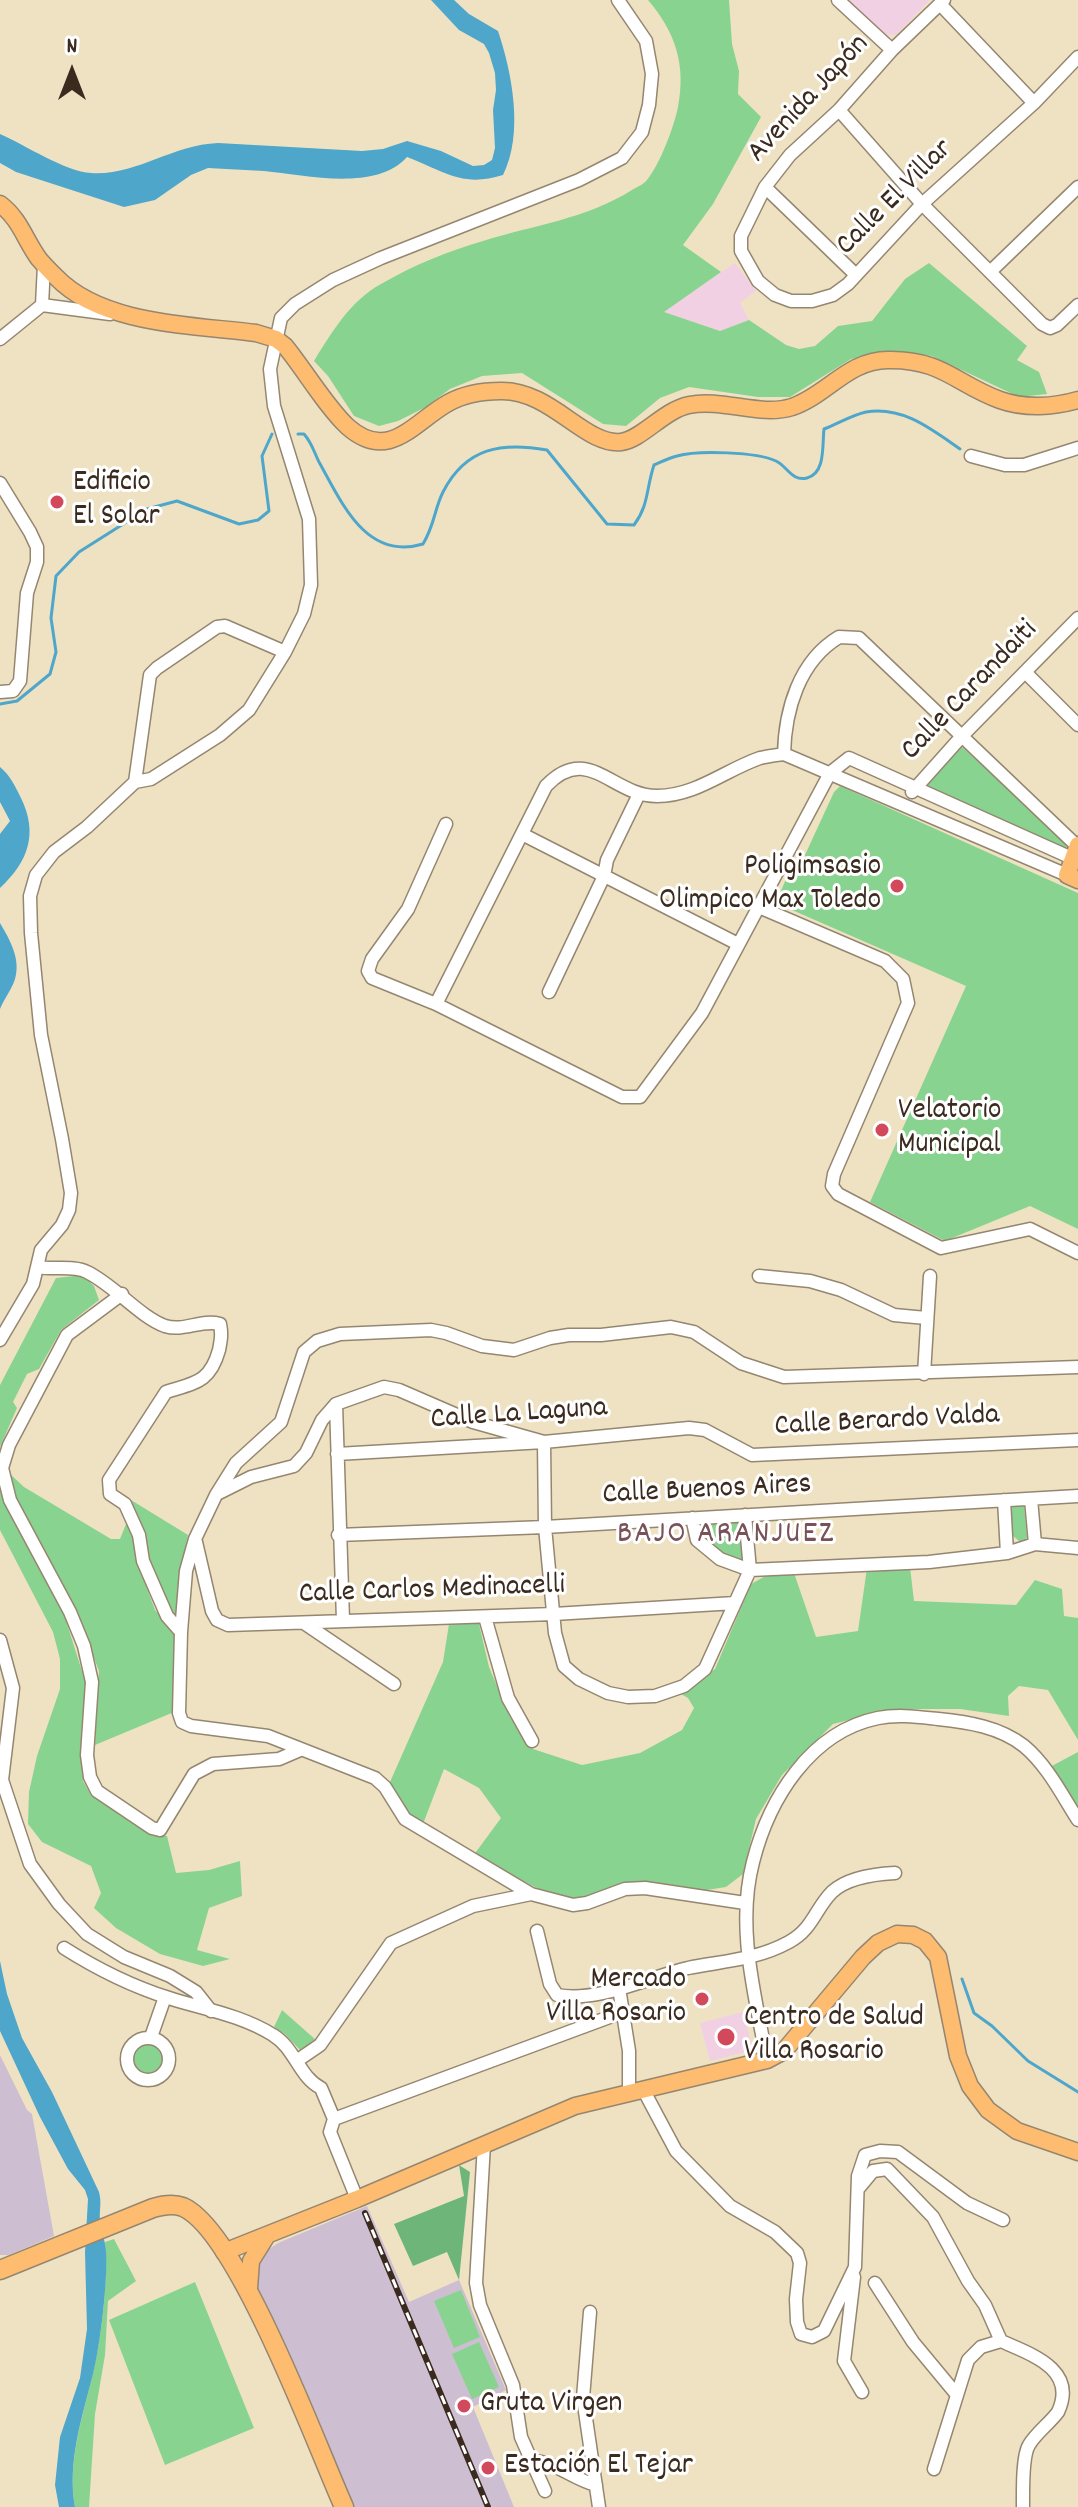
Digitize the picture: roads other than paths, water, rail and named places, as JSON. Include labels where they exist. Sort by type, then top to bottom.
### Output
[{"type":"highway","points":[[0,2270],[153,2208],[167,2204],[182,2206],[205,2225],[249,2288],[344,2507]]},
{"type":"main road","points":[[0,204],[26,233],[41,261]]},
{"type":"main road","points":[[0,217],[60,281],[128,316],[256,333],[280,342],[347,426],[369,439],[380,441],[406,435],[447,404],[462,397],[503,391],[522,392],[543,401],[592,435],[617,443],[626,441],[667,413],[687,405],[704,403],[783,409],[796,406],[848,370],[886,359],[919,362],[940,368],[999,400],[1017,405],[1041,406],[1078,400]]},
{"type":"main road","points":[[224,2252],[575,2106],[767,2060],[784,2051],[863,1957],[878,1943],[897,1934],[913,1935],[925,1941],[938,1957],[958,2056],[970,2086],[988,2110],[1017,2131],[1078,2152]]},
{"type":"main road","points":[[249,2288],[251,2261],[267,2236]]},
{"type":"street","points":[[0,1340],[25,1300],[41,1250],[62,1225],[69,1210],[71,1193],[41,1035],[31,933],[30,896],[36,875],[54,852],[87,827],[135,782],[151,779],[220,735],[249,710],[285,652],[304,614],[311,585],[309,519],[274,406],[270,369],[280,342],[281,318],[333,280],[579,180],[622,158],[642,132],[652,74],[646,41],[618,0]]},
{"type":"street","points":[[838,0],[892,50]]},
{"type":"street","points":[[942,2],[1034,103]]},
{"type":"street","name":"Avenida Japón","points":[[741,251],[741,236],[765,187],[790,155],[839,110],[892,50],[942,2]]},
{"type":"street","name":"Calle El Villar","points":[[741,251],[758,281],[775,295],[791,301],[812,301],[833,295],[856,275],[922,204],[1034,103],[1078,57]]},
{"type":"street","points":[[839,110],[922,204],[1042,324],[1050,328],[1057,325],[1078,305]]},
{"type":"street","points":[[765,187],[856,275]]},
{"type":"street","points":[[991,271],[1078,187]]},
{"type":"street","points":[[41,261],[42,305]]},
{"type":"street","points":[[0,339],[42,305],[128,316]]},
{"type":"street","points":[[971,456],[1005,465],[1024,465],[1078,448]]},
{"type":"street","points":[[0,692],[13,691],[20,681],[27,593],[37,562],[37,547],[30,532],[2,493]]},
{"type":"street","name":"Calle Carandaiti","points":[[905,805],[914,788],[962,736],[1078,618]]},
{"type":"street","points":[[135,782],[150,675],[157,668],[217,627],[225,626],[285,652]]},
{"type":"street","points":[[784,754],[785,724],[790,704],[815,655],[839,637],[859,638],[962,736],[1075,861]]},
{"type":"street","points":[[1026,673],[1078,725]]},
{"type":"street","points":[[436,1004],[546,786],[555,776],[570,768],[590,769],[639,794],[679,794],[761,758],[784,754],[905,805],[1075,861]]},
{"type":"street","points":[[446,824],[408,909],[372,959],[368,971],[372,978],[436,1004],[622,1097],[632,1098],[640,1097],[702,1013],[830,773],[849,758],[1075,861]]},
{"type":"street","points":[[549,992],[639,794]]},
{"type":"street","points":[[522,834],[738,944]]},
{"type":"street","points":[[759,907],[885,961],[903,979],[907,992],[908,1003],[834,1174],[832,1186],[838,1194],[941,1248],[1030,1229],[1078,1253]]},
{"type":"street","points":[[38,1267],[85,1270],[122,1294],[155,1322],[169,1327],[210,1321],[220,1324],[223,1334],[215,1365],[206,1377],[189,1386],[166,1392],[109,1480],[110,1494],[125,1504],[139,1535],[143,1561],[167,1616],[181,1632]]},
{"type":"street","points":[[759,1276],[810,1281],[841,1290],[894,1315],[926,1318]]},
{"type":"street","points":[[924,1374],[930,1276]]},
{"type":"street","points":[[122,1294],[67,1335],[9,1445],[2,1468],[10,1500],[70,1612],[84,1646],[92,1682],[87,1755],[90,1777],[97,1791],[152,1828],[160,1830],[194,1774],[213,1764],[279,1759],[300,1750]]},
{"type":"street","points":[[745,1903],[645,1888],[625,1889],[573,1905],[531,1894],[405,1819],[385,1787],[375,1778],[268,1736],[191,1726],[182,1722],[179,1713],[181,1632],[186,1571],[195,1539],[216,1495],[236,1463],[281,1422],[304,1352],[317,1341],[340,1334],[431,1330],[498,1350],[514,1350],[569,1335],[601,1335],[671,1327],[694,1332],[741,1363],[784,1377],[1078,1367]]},
{"type":"street","points":[[216,1495],[251,1477],[294,1466],[306,1453],[322,1420],[336,1404],[384,1387],[399,1390],[473,1422],[544,1442],[545,1527],[555,1633],[564,1666],[579,1679],[618,1695],[655,1696],[684,1686],[705,1669],[750,1570],[745,1515]]},
{"type":"street","points":[[336,1404],[343,1620]]},
{"type":"street","name":"Calle La Laguna","points":[[337,1454],[544,1442],[689,1428],[705,1430]]},
{"type":"street","name":"Calle Berardo Valda","points":[[705,1430],[752,1455],[1078,1440]]},
{"type":"street","name":"Calle Buenos Aires","points":[[338,1535],[545,1527],[1078,1496]]},
{"type":"street","points":[[1031,1499],[1035,1544]]},
{"type":"street","points":[[1004,1500],[1007,1553]]},
{"type":"street","points":[[692,1518],[697,1540],[720,1559],[750,1570],[929,1562],[1007,1553],[1035,1544],[1078,1548]]},
{"type":"street","name":"Calle Carlos Medinacelli","points":[[195,1539],[212,1611],[217,1620],[228,1625],[485,1617],[735,1603]]},
{"type":"street","points":[[485,1617],[508,1698],[532,1741]]},
{"type":"street","points":[[303,1622],[394,1684]]},
{"type":"street","points":[[0,1640],[13,1688],[2,1780],[30,1864],[59,1904],[87,1934],[124,1957],[170,1976],[196,1992],[211,2011]]},
{"type":"street","points":[[767,2060],[748,1959],[745,1903],[752,1863],[765,1820],[784,1788],[807,1758],[826,1741],[845,1729],[878,1718],[905,1716],[955,1721],[1000,1731],[1024,1746],[1041,1763],[1078,1820]]},
{"type":"street","points":[[537,1931],[550,1984],[557,1995],[569,1997],[619,1988],[689,1968],[748,1959],[788,1943],[805,1931],[832,1891],[867,1875],[895,1873]]},
{"type":"street","points":[[298,2060],[320,2045],[391,1943],[473,1906],[531,1894]]},
{"type":"street","points":[[64,1948],[98,1970],[165,1997],[245,2021],[276,2036],[298,2060],[308,2081],[321,2088],[334,2119],[330,2132],[357,2199]]},
{"type":"street","points":[[619,1988],[636,2092],[676,2151],[730,2206],[775,2232],[797,2253],[800,2263],[797,2322],[801,2334],[812,2337],[824,2331],[855,2267]]},
{"type":"street","points":[[151,2037],[165,1997]]},
{"type":"street","points":[[334,2119],[623,2012]]},
{"type":"street","points":[[484,2144],[476,2283],[480,2305],[513,2385],[521,2437],[545,2491]]},
{"type":"street","points":[[862,2392],[844,2361],[855,2267],[858,2176],[865,2155],[880,2151],[898,2152],[967,2203],[1003,2220]]},
{"type":"street","points":[[858,2189],[873,2171],[887,2169],[933,2217],[968,2281],[985,2305],[1001,2341]]},
{"type":"street","points":[[875,2283],[913,2342],[957,2395]]},
{"type":"street","points":[[590,2312],[583,2398],[599,2507]]},
{"type":"street","points":[[934,2469],[968,2360],[981,2347],[1001,2341],[1054,2365],[1065,2376],[1067,2386],[1060,2410],[1027,2447],[1023,2507]]},
{"type":"street","points":[[531,2461],[559,2466],[578,2480],[596,2485]]},
{"type":"water","points":[[431,0],[454,0],[469,14],[498,31],[514,103],[513,141],[503,175],[489,179],[464,179],[407,157],[394,168],[359,178],[319,178],[208,168],[191,175],[155,200],[124,207],[16,172],[0,163],[0,134],[58,163],[91,173],[123,170],[185,149],[218,143],[362,151],[383,149],[407,141],[441,151],[473,166],[484,165],[492,160],[495,148],[495,73],[489,53],[484,44],[459,30]]},
{"type":"water","points":[[0,767],[21,798],[29,823],[29,835],[24,857],[0,888],[0,834],[10,821],[0,802]]},
{"type":"water","points":[[0,923],[11,943],[17,964],[14,983],[0,1009]]},
{"type":"water","points":[[0,1961],[22,2038],[52,2092],[100,2196],[100,2222],[106,2252],[105,2296],[96,2362],[74,2457],[75,2507],[59,2507],[55,2485],[60,2437],[80,2378],[87,2329],[85,2252],[88,2199],[40,2117],[0,2031]]},
{"type":"waterway","points":[[298,434],[304,434],[309,441],[337,494],[358,525],[386,544],[403,547],[423,544],[443,492],[463,465],[487,451],[500,448],[547,450],[607,524],[634,525],[645,504],[654,465],[687,454],[742,454],[776,461],[797,478],[807,478],[820,465],[824,429],[861,413],[879,411],[904,416],[960,449]]},
{"type":"waterway","points":[[0,704],[17,701],[50,674],[56,652],[51,618],[56,576],[79,552],[147,509],[177,501],[239,524],[258,520],[269,511],[262,456],[272,434]]},
{"type":"waterway","points":[[962,1979],[974,2013],[1028,2061],[1078,2092]]},
{"type":"railway","points":[[365,2213],[488,2507]]},
{"type":"place","name":"Edificio El Solar","points":[[57,502]]},
{"type":"place","name":"Poligimsasio Olimpico Max Toledo","points":[[897,886]]},
{"type":"place","name":"Velatorio Municipal","points":[[882,1130]]},
{"type":"place","name":"Mercado Villa Rosario","points":[[702,1999]]},
{"type":"place","name":"Centro de Salud Villa Rosario","points":[[726,2037]]},
{"type":"place","name":"Gruta Virgen","points":[[464,2406]]},
{"type":"place","name":"Estación El Tejar","points":[[488,2468]]},
{"type":"district","name":"BAJO ARANJUEZ","points":[[726,1537]]}]
